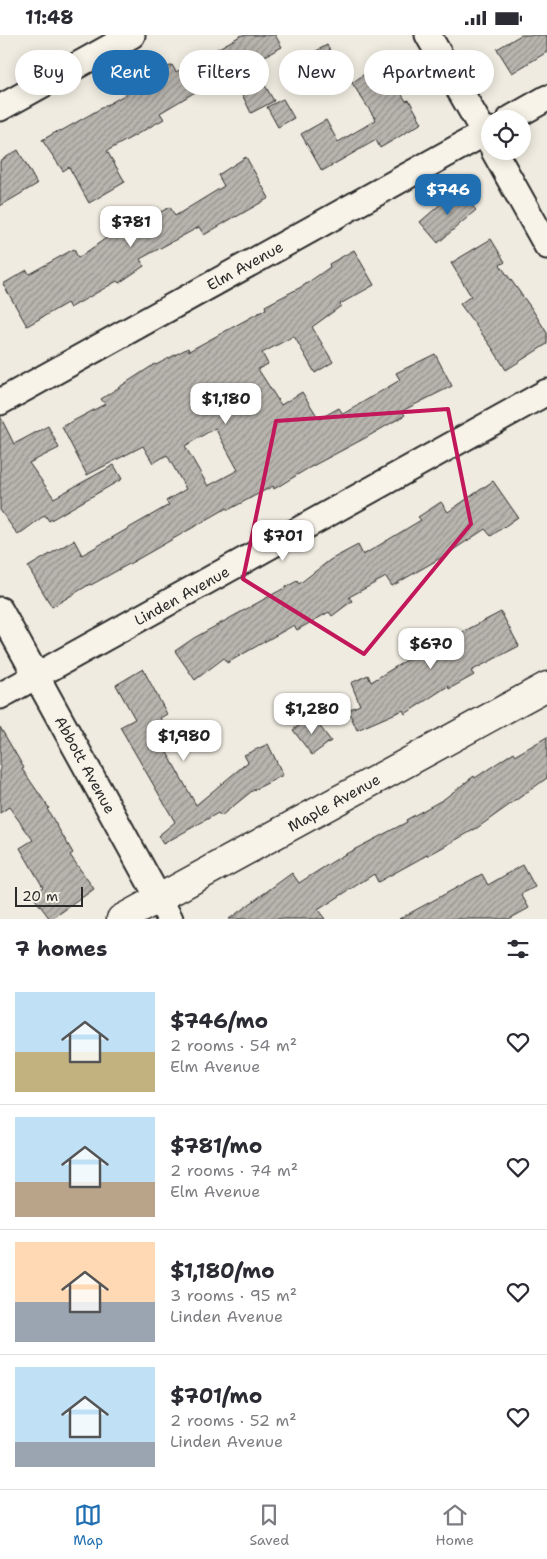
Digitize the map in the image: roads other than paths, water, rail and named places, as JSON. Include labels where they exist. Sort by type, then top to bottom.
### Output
[{"type":"street","points":[[0,108],[132,35]]},
{"type":"street","points":[[428,35],[481,124]]},
{"type":"street","points":[[526,110],[547,98]]},
{"type":"street","name":"Elm Avenue","points":[[0,402],[481,144]]},
{"type":"street","points":[[501,160],[547,247]]},
{"type":"street","name":"Linden Avenue","points":[[0,696],[547,392]]},
{"type":"street","name":"Abbott Avenue","points":[[0,611],[164,909]]},
{"type":"street","name":"Maple Avenue","points":[[121,919],[164,909],[547,685]]}]
